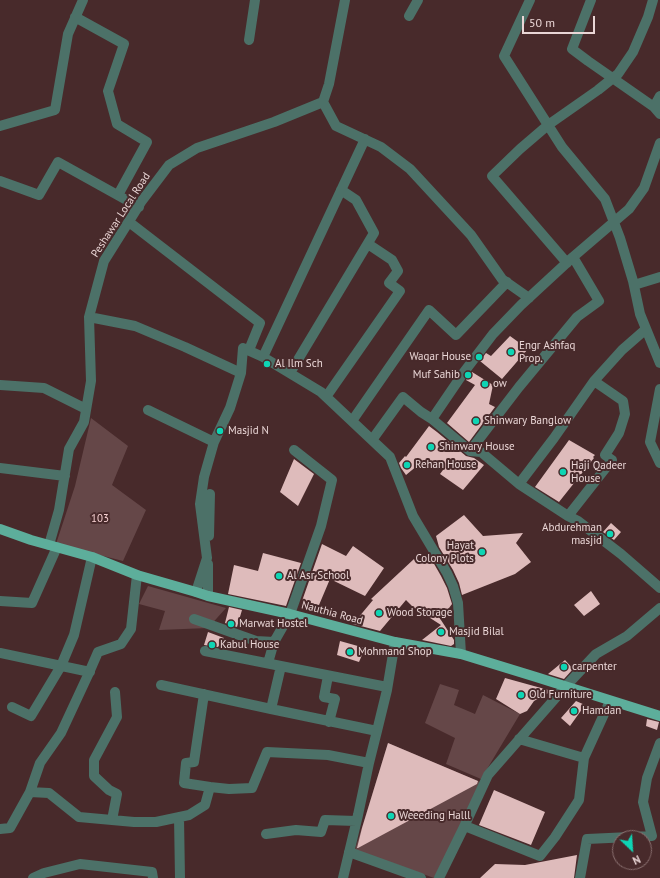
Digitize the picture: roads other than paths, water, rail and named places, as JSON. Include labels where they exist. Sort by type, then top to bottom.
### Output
[{"type":"main road","name":"Nauthia Road","points":[[0,529],[92,557],[137,575],[208,596],[290,614],[395,642],[461,654],[660,716]]},
{"type":"street","points":[[0,126],[55,110],[68,34],[83,0]]},
{"type":"street","points":[[250,40],[255,0]]},
{"type":"street","points":[[345,0],[329,84],[324,102],[336,126],[381,147],[410,169],[471,235],[502,278],[529,298]]},
{"type":"street","points":[[409,16],[418,0]]},
{"type":"street","points":[[530,0],[504,56],[562,147],[605,199],[620,238],[634,285],[640,314],[660,362]]},
{"type":"street","points":[[591,0],[572,49],[657,111],[660,96]]},
{"type":"street","points":[[470,451],[519,387],[577,316],[599,301],[570,260],[492,176],[548,125],[618,74],[633,52],[648,17],[653,0]]},
{"type":"street","points":[[75,17],[124,44],[108,91],[117,124],[147,142],[118,195]]},
{"type":"street","name":"Peshawar Local Road","points":[[0,601],[32,603],[53,546],[69,449],[84,422],[91,381],[89,317],[104,261],[129,222],[169,165],[197,148],[274,122],[324,102]]},
{"type":"street","points":[[263,357],[365,139]]},
{"type":"street","points":[[432,419],[464,372],[493,334],[570,260],[629,209],[644,188],[660,143]]},
{"type":"street","points":[[0,181],[39,195],[58,162],[139,207]]},
{"type":"street","points":[[290,373],[374,233],[356,200],[341,190]]},
{"type":"street","points":[[129,222],[260,323],[249,350]]},
{"type":"street","points":[[326,397],[400,291],[389,283],[398,271],[392,260],[368,244]]},
{"type":"street","points":[[634,285],[660,277]]},
{"type":"street","points":[[352,421],[429,310],[456,335],[507,282]]},
{"type":"street","points":[[89,317],[135,326],[241,373]]},
{"type":"street","points":[[518,484],[554,438],[594,381],[622,350],[646,329]]},
{"type":"street","points":[[196,592],[207,558],[200,504],[204,477],[214,442],[230,408],[241,373],[243,348],[263,357],[321,392],[390,457],[413,516],[450,579],[458,603],[461,654]]},
{"type":"street","points":[[568,516],[612,460],[605,455],[619,433],[625,414],[623,401],[594,381]]},
{"type":"street","points":[[0,384],[44,388],[86,409]]},
{"type":"street","points":[[660,390],[658,412],[650,442],[660,463]]},
{"type":"street","points":[[372,440],[403,397],[470,451],[481,452],[518,484],[578,521],[621,554],[660,588]]},
{"type":"street","points":[[148,410],[214,442]]},
{"type":"street","points":[[268,663],[274,642],[290,614],[321,526],[332,480],[294,450]]},
{"type":"street","points":[[0,468],[65,476]]},
{"type":"street","points":[[208,596],[210,494]]},
{"type":"street","points":[[12,707],[31,716],[61,666],[74,635],[92,557]]},
{"type":"street","points":[[0,829],[10,828],[30,792],[40,763],[61,733],[98,652],[121,644],[131,629],[137,575]]},
{"type":"street","points":[[439,878],[488,775],[596,654],[628,636],[660,608]]},
{"type":"street","points":[[194,619],[256,641],[274,642]]},
{"type":"street","points":[[343,878],[368,763],[387,687],[395,642]]},
{"type":"street","points":[[205,651],[387,687]]},
{"type":"street","points":[[0,653],[90,672]]},
{"type":"street","points":[[271,709],[281,666]]},
{"type":"street","points":[[328,676],[324,697],[335,699],[329,722]]},
{"type":"street","points":[[161,685],[377,731]]},
{"type":"street","points":[[112,820],[117,794],[109,790],[94,776],[94,760],[116,717],[115,692]]},
{"type":"street","points":[[204,694],[194,762],[186,763],[184,783],[229,789],[252,788],[268,752],[328,755],[368,763]]},
{"type":"street","points":[[465,826],[540,856],[555,837],[579,800],[584,758],[610,701]]},
{"type":"street","points":[[520,739],[584,758]]},
{"type":"street","points":[[580,878],[587,839],[652,836],[643,802],[647,778],[660,743]]},
{"type":"street","points":[[30,792],[50,793],[79,817],[134,822],[156,822],[189,815],[205,805],[210,787]]},
{"type":"street","points":[[178,818],[180,878]]},
{"type":"street","points":[[266,834],[296,830],[321,832],[325,820],[356,821]]},
{"type":"street","points":[[349,852],[420,878]]},
{"type":"street","points":[[444,878],[448,860]]},
{"type":"street","points":[[33,878],[44,873],[64,873],[80,864],[152,872],[153,878]]},
{"type":"place","name":"Engr Ashfaq Prop.","points":[[511,352]]},
{"type":"place","name":"Waqar House","points":[[479,357]]},
{"type":"place","name":"Al Ilm Sch","points":[[267,364]]},
{"type":"place","name":"Muf Sahib","points":[[468,375]]},
{"type":"place","name":"ow","points":[[485,384]]},
{"type":"place","name":"Shinwary Banglow","points":[[476,421]]},
{"type":"place","name":"Masjid N","points":[[220,431]]},
{"type":"place","name":"Shinwary House","points":[[431,447]]},
{"type":"place","name":"Rehan House","points":[[407,465]]},
{"type":"place","name":"Haji Qadeer House","points":[[563,472]]},
{"type":"place","name":"Abdurehman masjid","points":[[610,534]]},
{"type":"place","name":"Hayat Colony Plots","points":[[482,552]]},
{"type":"place","name":"Al Asr School","points":[[279,576]]},
{"type":"place","name":"Wood Storage","points":[[379,613]]},
{"type":"place","name":"Marwat Hostel","points":[[231,624]]},
{"type":"place","name":"Masjid Bilal","points":[[441,632]]},
{"type":"place","name":"Kabul House","points":[[212,645]]},
{"type":"place","name":"Mohmand Shop","points":[[350,652]]},
{"type":"place","name":"carpenter","points":[[564,667]]},
{"type":"place","name":"Old Furniture","points":[[521,695]]},
{"type":"place","name":"Hamdan","points":[[574,711]]},
{"type":"place","name":"Weeeding Halll","points":[[391,816]]},
{"type":"park label","name":"103","points":[[100,519]]}]
